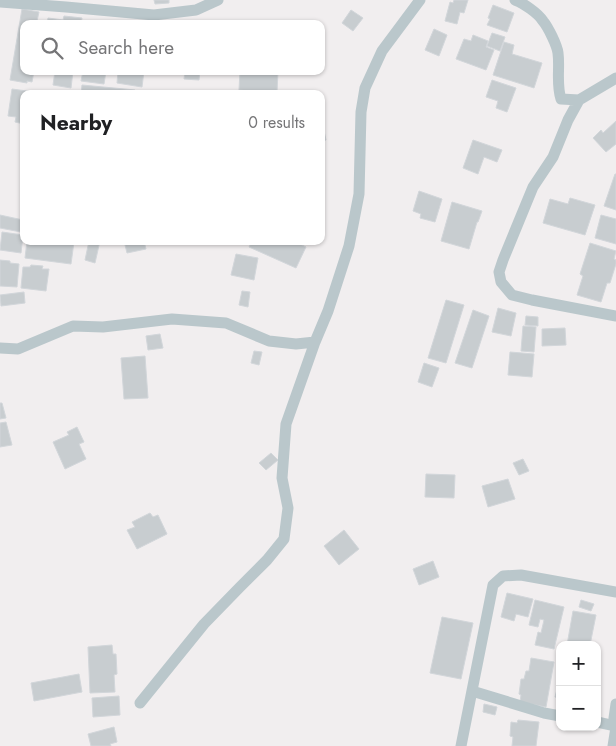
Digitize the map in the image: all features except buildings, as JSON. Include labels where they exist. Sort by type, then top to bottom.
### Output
[{"type":"street","points":[[0,2],[66,3],[154,15],[196,10],[218,0]]},
{"type":"street","points":[[140,703],[204,624],[267,560],[284,539],[288,508],[282,478],[286,424],[328,311],[349,246],[359,194],[362,112],[365,88],[382,51],[420,0]]},
{"type":"street","points":[[515,0],[522,2],[543,20],[554,41],[558,50],[558,89],[561,99],[579,100]]},
{"type":"street","points":[[616,78],[579,100],[568,120],[553,157],[533,187],[499,272],[501,282],[512,295],[616,316]]},
{"type":"street","points":[[0,348],[18,349],[73,326],[103,327],[172,319],[226,323],[269,341],[296,344],[315,342]]},
{"type":"street","points":[[461,746],[493,585],[503,576],[521,574],[616,592]]},
{"type":"street","points":[[472,691],[556,715]]},
{"type":"street","points":[[613,746],[616,726],[614,718],[616,704]]},
{"type":"street","points":[[601,723],[616,726]]}]
